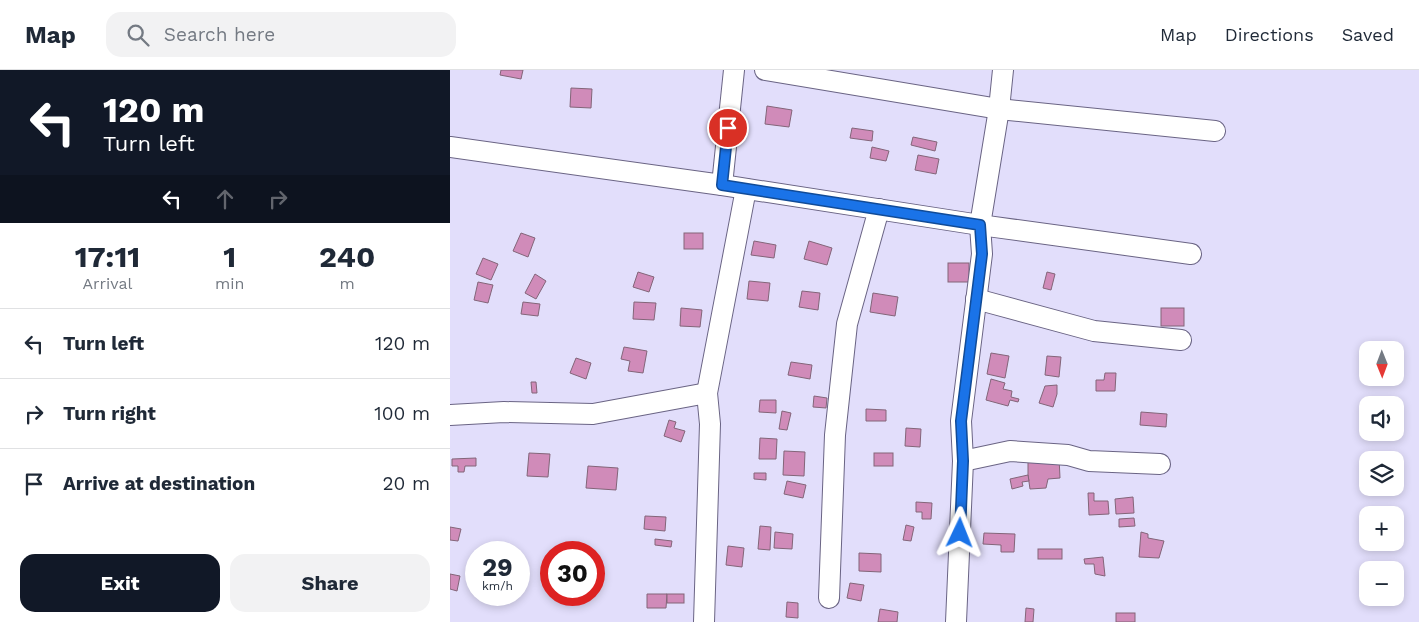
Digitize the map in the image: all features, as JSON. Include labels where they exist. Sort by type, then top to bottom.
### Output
[{"type":"street","points":[[722,185],[734,70]]},
{"type":"street","points":[[765,70],[999,108],[1215,131]]},
{"type":"street","points":[[956,622],[963,461],[961,421],[982,254],[980,225],[999,108],[1003,70]]},
{"type":"street","points":[[450,147],[1191,254]]},
{"type":"street","points":[[704,622],[710,424],[707,393],[746,189]]},
{"type":"street","points":[[829,598],[835,435],[847,324],[879,210]]},
{"type":"street","points":[[976,299],[1094,331],[1181,340]]},
{"type":"street","points":[[450,415],[504,412],[593,414],[707,393]]},
{"type":"street","points":[[963,461],[1010,451],[1068,455],[1089,461],[1160,464]]},
{"type":"building","points":[[501,70],[523,70],[521,79],[500,75]]},
{"type":"building","points":[[571,88],[592,89],[591,108],[570,107]]},
{"type":"building","points":[[767,106],[792,110],[789,127],[765,124]]},
{"type":"building","points":[[852,128],[873,131],[872,141],[850,138]]},
{"type":"building","points":[[913,137],[937,142],[935,151],[911,145]]},
{"type":"building","points":[[872,147],[889,151],[886,161],[870,158]]},
{"type":"building","points":[[918,155],[939,159],[936,174],[915,170]]},
{"type":"building","points":[[521,233],[535,238],[528,257],[513,251]]},
{"type":"building","points":[[684,233],[703,233],[703,249],[684,249]]},
{"type":"building","points":[[754,241],[776,245],[774,258],[751,255]]},
{"type":"building","points":[[809,241],[832,248],[827,265],[804,259]]},
{"type":"building","points":[[483,258],[498,264],[491,280],[476,274]]},
{"type":"building","points":[[948,263],[969,263],[969,282],[948,282]]},
{"type":"building","points":[[638,272],[654,277],[649,292],[633,287]]},
{"type":"building","points":[[1047,272],[1055,274],[1051,290],[1043,288]]},
{"type":"building","points":[[535,274],[546,281],[536,299],[525,293]]},
{"type":"building","points":[[749,281],[770,283],[768,301],[747,299]]},
{"type":"building","points":[[478,282],[493,285],[488,303],[474,300]]},
{"type":"building","points":[[802,291],[820,293],[818,310],[799,307]]},
{"type":"building","points":[[873,293],[898,297],[895,316],[870,312]]},
{"type":"building","points":[[523,302],[540,304],[538,316],[521,314]]},
{"type":"building","points":[[634,302],[656,303],[654,320],[633,319]]},
{"type":"building","points":[[681,308],[702,310],[700,327],[680,326]]},
{"type":"building","points":[[1161,308],[1184,308],[1184,326],[1161,326]]},
{"type":"building","points":[[624,347],[647,351],[643,373],[628,371],[630,361],[621,359]]},
{"type":"building","points":[[991,353],[1009,356],[1005,378],[987,374]]},
{"type":"building","points":[[1047,356],[1061,357],[1059,377],[1045,375]]},
{"type":"building","points":[[576,358],[591,363],[586,379],[570,373]]},
{"type":"building","points":[[791,362],[812,365],[810,379],[788,375]]},
{"type":"building","points":[[1105,373],[1116,373],[1115,391],[1096,391],[1096,380],[1104,380]]},
{"type":"building","points":[[991,379],[1005,383],[1003,389],[1012,391],[1011,397],[1019,399],[1018,402],[1010,400],[1008,406],[986,400]]},
{"type":"building","points":[[531,382],[536,382],[537,393],[532,393]]},
{"type":"building","points":[[1057,385],[1057,394],[1053,407],[1039,403],[1045,386]]},
{"type":"building","points":[[814,396],[827,398],[826,408],[813,407]]},
{"type":"building","points":[[760,400],[776,400],[776,413],[759,412]]},
{"type":"building","points":[[866,409],[886,410],[886,421],[866,421]]},
{"type":"building","points":[[782,411],[791,413],[787,430],[779,429]]},
{"type":"building","points":[[1141,412],[1167,414],[1166,427],[1140,425]]},
{"type":"building","points":[[669,420],[676,422],[674,428],[685,431],[681,442],[664,436]]},
{"type":"building","points":[[906,428],[921,429],[920,447],[905,446]]},
{"type":"building","points":[[760,438],[777,439],[776,459],[759,459]]},
{"type":"building","points":[[784,451],[805,452],[804,476],[783,475]]},
{"type":"building","points":[[529,453],[550,454],[548,477],[527,476]]},
{"type":"building","points":[[874,453],[893,453],[893,466],[874,466]]},
{"type":"building","points":[[1059,457],[1060,478],[1048,479],[1046,488],[1030,489],[1028,459]]},
{"type":"building","points":[[476,458],[476,466],[465,466],[464,472],[458,472],[458,466],[452,466],[452,459]]},
{"type":"building","points":[[588,466],[618,468],[616,490],[586,488]]},
{"type":"building","points":[[754,473],[766,473],[766,480],[754,479]]},
{"type":"building","points":[[1028,475],[1029,481],[1022,482],[1023,486],[1012,489],[1010,479]]},
{"type":"building","points":[[787,481],[806,485],[803,498],[784,494]]},
{"type":"building","points":[[1088,493],[1094,493],[1094,501],[1108,501],[1109,514],[1089,515]]},
{"type":"building","points":[[1133,497],[1134,513],[1116,514],[1115,499]]},
{"type":"building","points":[[916,502],[932,503],[931,519],[922,519],[922,512],[916,512]]},
{"type":"building","points":[[645,516],[666,517],[665,531],[644,529]]},
{"type":"building","points":[[1134,518],[1135,526],[1119,527],[1119,519]]},
{"type":"building","points":[[906,525],[914,527],[911,541],[903,540]]},
{"type":"building","points":[[760,526],[771,527],[770,550],[758,549]]},
{"type":"building","points":[[450,527],[461,529],[458,541],[450,540]]},
{"type":"building","points":[[775,532],[793,534],[792,549],[774,548]]},
{"type":"building","points":[[1141,532],[1148,534],[1148,538],[1164,541],[1159,558],[1139,557]]},
{"type":"building","points":[[984,533],[1015,534],[1014,552],[1001,552],[1001,545],[983,544]]},
{"type":"building","points":[[655,539],[672,541],[671,547],[655,545]]},
{"type":"building","points":[[728,546],[744,548],[742,567],[726,565]]},
{"type":"building","points":[[1038,549],[1062,549],[1062,559],[1038,559]]},
{"type":"building","points":[[859,553],[881,554],[881,572],[859,571]]},
{"type":"building","points":[[1103,557],[1105,576],[1095,574],[1094,564],[1085,564],[1084,559]]},
{"type":"building","points":[[450,574],[460,576],[457,591],[450,589]]},
{"type":"building","points":[[850,583],[864,585],[861,601],[847,598]]},
{"type":"building","points":[[647,594],[667,594],[666,608],[647,608]]},
{"type":"building","points":[[667,594],[684,594],[684,603],[667,603]]},
{"type":"building","points":[[787,602],[798,603],[798,618],[786,617]]},
{"type":"building","points":[[1026,608],[1034,609],[1033,622],[1025,622]]},
{"type":"building","points":[[880,609],[898,612],[897,622],[878,622]]},
{"type":"building","points":[[1116,613],[1135,613],[1135,622],[1116,622]]},
{"type":"route","points":[[728,128],[722,185],[980,225],[982,254],[961,421],[963,461],[960,533]]}]
